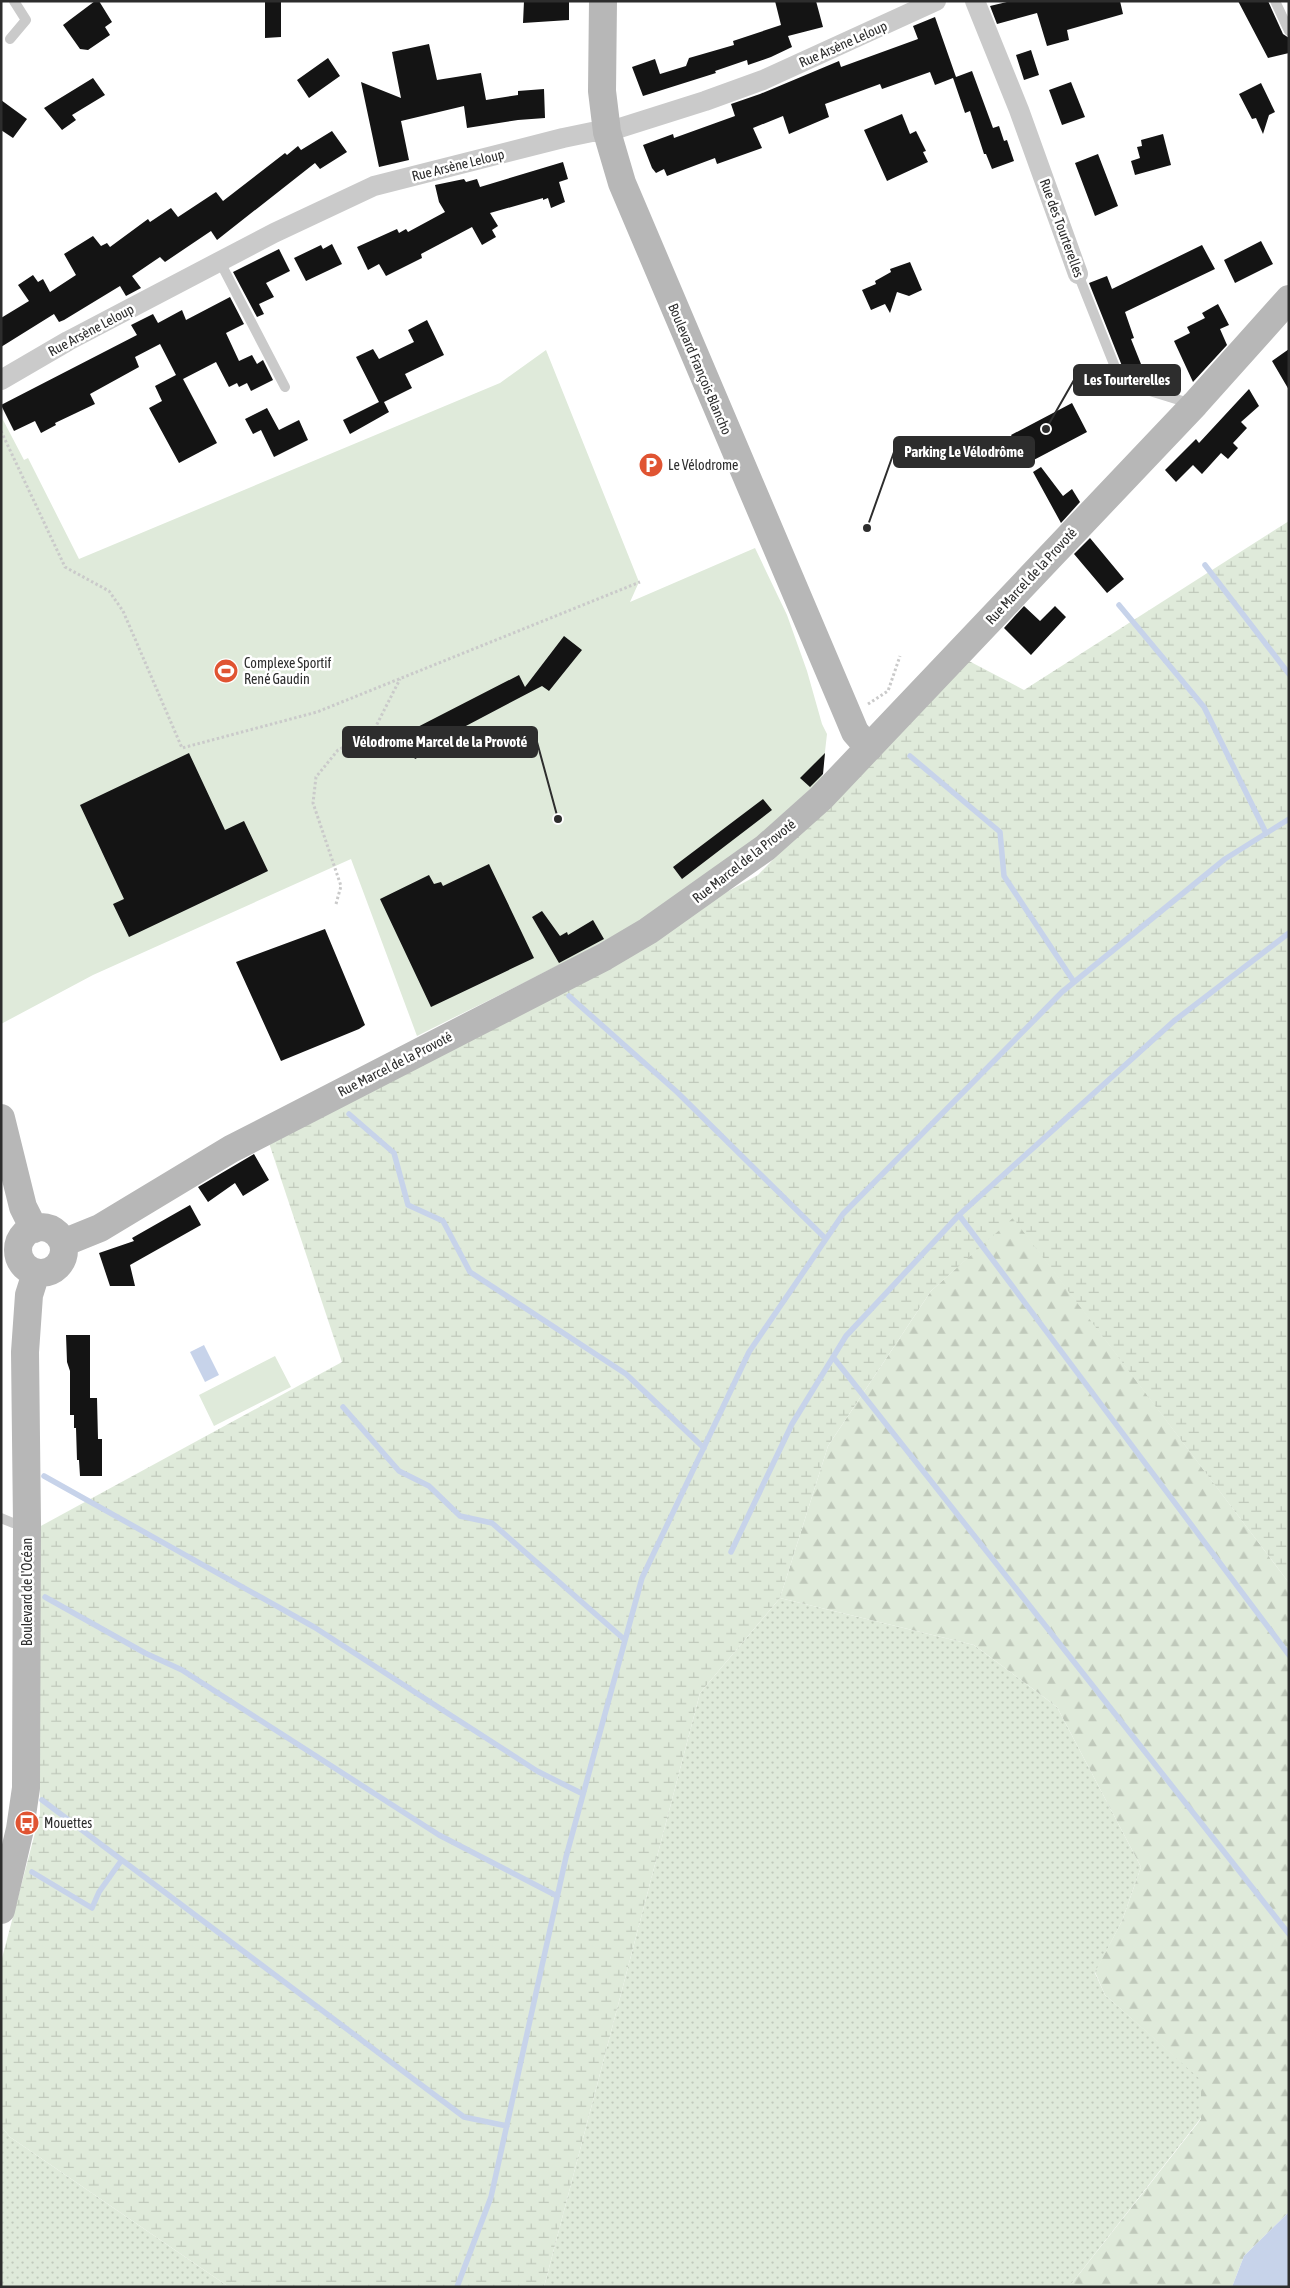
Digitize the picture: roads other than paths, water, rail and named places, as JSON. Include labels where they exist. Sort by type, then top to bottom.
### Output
[{"type":"main road","name":"Boulevard François Blancho","points":[[603,1],[602,73],[607,132],[622,183],[855,732],[869,748]]},
{"type":"main road","name":"Rue Marcel de la Provoté","points":[[63,1243],[100,1228],[231,1149],[604,956],[648,931],[765,848],[821,798],[869,748],[1195,404],[1289,299]]},
{"type":"main road","points":[[1,1118],[23,1207],[34,1229]]},
{"type":"main road","points":[[41,1228],[54,1232],[63,1243],[62,1259],[52,1271],[36,1273],[24,1265],[18,1252],[22,1238],[34,1229],[41,1228]]},
{"type":"main road","name":"Boulevard de l'Océan","points":[[1,1910],[20,1829],[26,1788],[27,1524],[25,1352],[29,1296],[36,1273]]},
{"type":"street","name":"Rue Arsène Leloup","points":[[1,380],[68,341],[274,233],[374,186],[563,138],[592,132],[607,132],[686,107],[763,80],[936,1]]},
{"type":"street","name":"Rue des Tourterelles","points":[[975,1],[1022,120],[1078,274]]},
{"type":"lane","points":[[10,39],[26,20],[14,1]]},
{"type":"lane","points":[[1274,1],[1289,31]]},
{"type":"lane","points":[[220,262],[285,387]]},
{"type":"lane","name":"Rue des Tourterelles","points":[[1078,274],[1121,382],[1195,404]]},
{"type":"lane","points":[[1,1518],[13,1523],[27,1524]]},
{"type":"water","points":[[204,1345],[219,1375],[205,1382],[190,1352]]},
{"type":"water","points":[[1289,2212],[1289,2287],[1232,2287],[1244,2256]]},
{"type":"waterway","points":[[1205,565],[1289,674]]},
{"type":"waterway","points":[[1119,605],[1204,707],[1266,833]]},
{"type":"waterway","points":[[910,756],[1000,832],[1004,876],[1074,982]]},
{"type":"waterway","points":[[457,2287],[491,2197],[566,1857],[642,1578],[749,1352],[843,1214],[1062,992],[1225,859],[1289,819]]},
{"type":"waterway","points":[[731,1552],[792,1424],[846,1336],[959,1215],[1174,1021],[1289,933]]},
{"type":"waterway","points":[[569,996],[677,1092],[826,1239]]},
{"type":"waterway","points":[[349,1114],[394,1153],[408,1205],[443,1221],[470,1272],[626,1374],[704,1448]]},
{"type":"waterway","points":[[959,1215],[1289,1655]]},
{"type":"waterway","points":[[833,1357],[1289,1934]]},
{"type":"waterway","points":[[343,1407],[399,1471],[429,1486],[460,1516],[492,1523],[625,1640]]},
{"type":"waterway","points":[[44,1476],[314,1627],[537,1771],[583,1794]]},
{"type":"waterway","points":[[45,1597],[145,1653],[182,1670],[439,1835],[557,1896]]},
{"type":"waterway","points":[[42,1800],[464,2117],[507,2126]]},
{"type":"waterway","points":[[32,1872],[92,1908],[99,1892],[121,1861]]},
{"type":"place","name":"Les Tourterelles","points":[[1046,429]]},
{"type":"place","name":"Le Vélodrome","points":[[651,465]]},
{"type":"place","name":"Parking Le Vélodrôme","points":[[867,528]]},
{"type":"place","name":"Complexe Sportif René Gaudin","points":[[226,671]]},
{"type":"place","name":"Vélodrome Marcel de la Provoté","points":[[558,819]]},
{"type":"place","name":"Mouettes","points":[[27,1823]]}]
